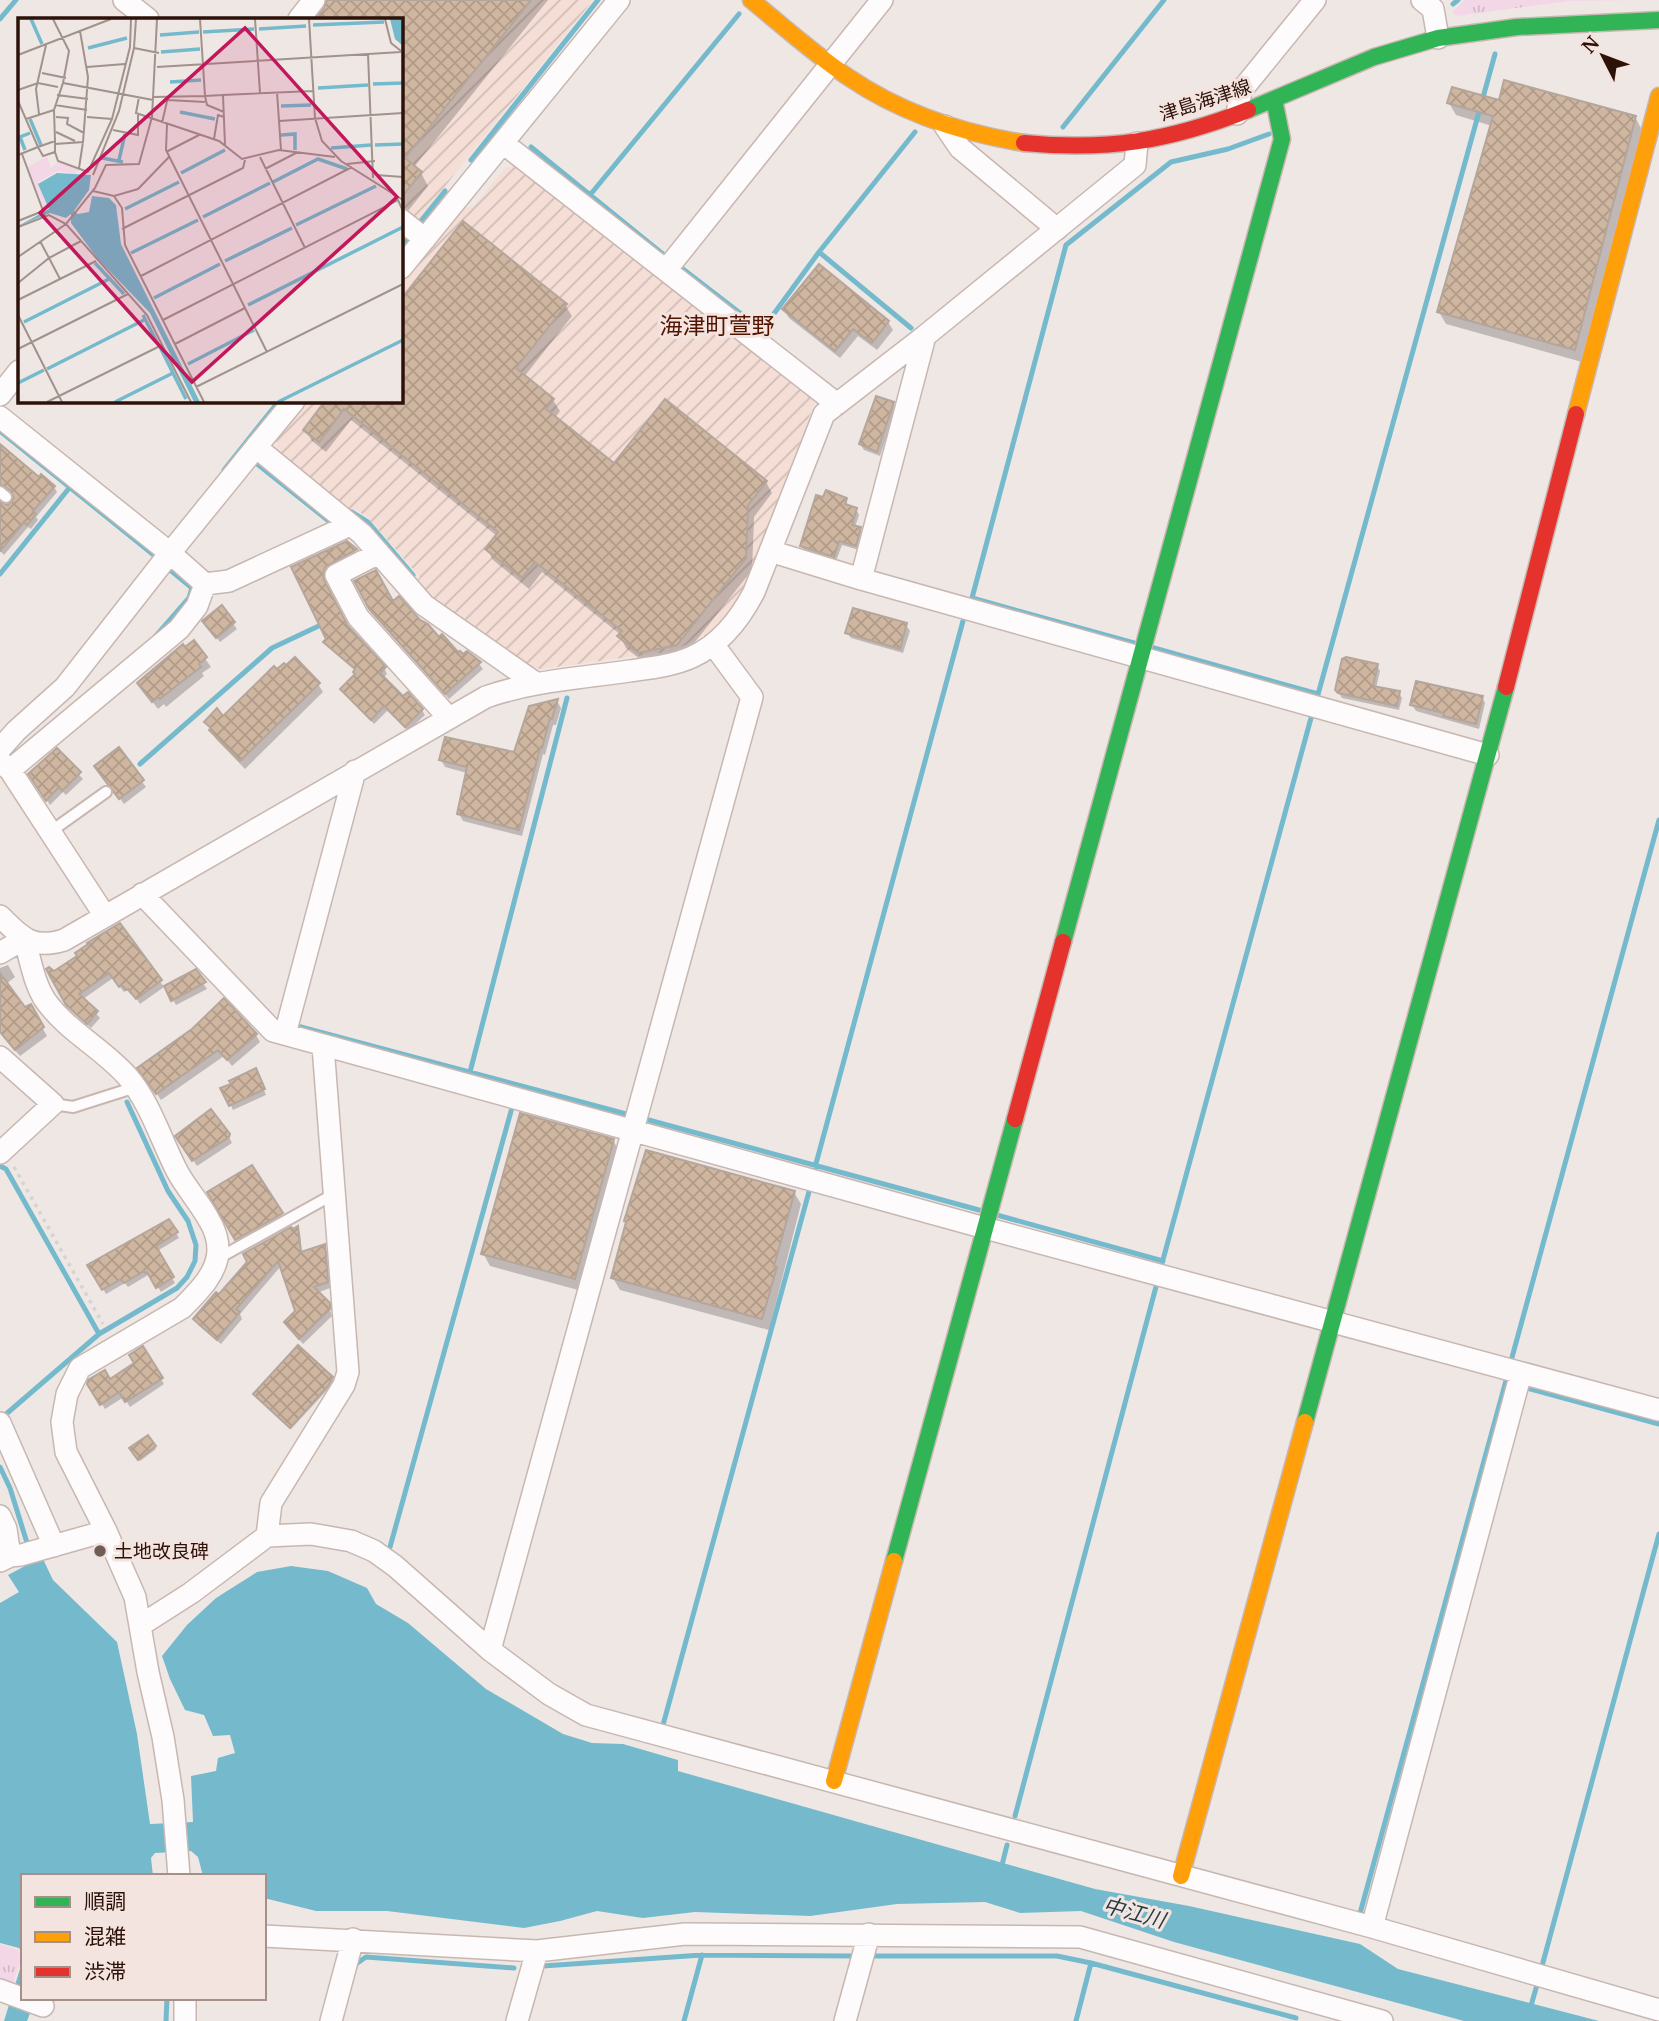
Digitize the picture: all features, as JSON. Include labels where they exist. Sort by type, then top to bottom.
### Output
[{"type":"street","points":[[124,0],[147,18]]},
{"type":"street","points":[[300,18],[314,0]]},
{"type":"street","points":[[402,267],[620,0]]},
{"type":"street","name":"津島海津線","points":[[751,0],[831,64],[873,92],[945,126],[1028,144],[1070,147],[1137,143],[1189,131],[1379,56],[1438,38],[1531,26],[1659,20]]},
{"type":"street","points":[[666,270],[882,0]]},
{"type":"street","points":[[1237,114],[1241,91],[1315,0]]},
{"type":"street","points":[[1432,3],[1438,38]]},
{"type":"street","points":[[1181,1876],[1488,755],[1659,96]]},
{"type":"street","points":[[834,1781],[1282,139],[1274,99]]},
{"type":"street","points":[[945,126],[960,148],[1057,229]]},
{"type":"street","points":[[503,143],[837,404]]},
{"type":"street","points":[[0,916],[24,939],[50,945],[64,940],[486,697],[515,687],[670,665],[694,656],[713,644],[744,612],[824,414],[925,336],[1135,165],[1137,143]]},
{"type":"street","points":[[402,221],[425,239]]},
{"type":"street","points":[[861,579],[925,336]]},
{"type":"street","points":[[0,395],[18,372]]},
{"type":"street","points":[[0,749],[65,687],[293,402]]},
{"type":"street","points":[[0,417],[205,584],[229,581],[350,525]]},
{"type":"street","points":[[256,447],[350,525],[424,605],[537,684]]},
{"type":"street","points":[[770,551],[1488,755]]},
{"type":"street","points":[[379,554],[336,575],[358,617],[448,717]]},
{"type":"street","points":[[105,916],[5,766],[179,629],[197,606],[205,584]]},
{"type":"street","points":[[490,1650],[752,697],[713,644]]},
{"type":"street","points":[[285,1034],[355,771]]},
{"type":"street","points":[[142,894],[273,1031],[985,1228],[1659,1410]]},
{"type":"street","points":[[0,953],[24,939]]},
{"type":"street","points":[[24,939],[32,972],[46,1001],[61,1019],[126,1074],[136,1087],[177,1172],[210,1220],[217,1240],[217,1259],[208,1277],[182,1308],[80,1368],[67,1394],[62,1422],[66,1452],[106,1531],[135,1597],[173,1800],[179,1874]]},
{"type":"street","points":[[267,1536],[271,1503],[344,1385],[348,1371],[323,1046]]},
{"type":"street","points":[[0,1057],[53,1104],[2,1152]]},
{"type":"street","points":[[1372,1927],[1521,1373]]},
{"type":"street","points":[[0,1423],[50,1547]]},
{"type":"street","points":[[0,1516],[6,1529],[10,1557],[106,1531]]},
{"type":"street","points":[[141,1625],[191,1593],[267,1536],[311,1534],[351,1541],[374,1551],[396,1566],[490,1650],[549,1694],[586,1714],[1372,1927],[1659,2010]]},
{"type":"street","points":[[266,1936],[537,1951],[685,1934],[1080,1937],[1308,2011],[1382,2021]]},
{"type":"street","points":[[845,2021],[869,1934]]},
{"type":"street","points":[[331,2021],[353,1939]]},
{"type":"street","points":[[517,2021],[537,1951]]},
{"type":"street","points":[[3,1994],[41,2008]]},
{"type":"street","points":[[185,2000],[185,2021]]},
{"type":"lane","points":[[50,832],[106,792]]},
{"type":"lane","points":[[53,1104],[73,1107],[136,1087]]},
{"type":"lane","points":[[217,1259],[334,1194]]},
{"type":"path","points":[[2,1152],[103,1324]]},
{"type":"shaded area","points":[[320,0],[593,0],[415,224],[402,213],[402,18],[306,18]]},
{"type":"shaded area","points":[[522,166],[812,394],[814,404],[744,590],[734,606],[710,632],[674,651],[541,669],[530,667],[428,598],[415,583],[420,577],[370,520],[356,509],[347,509],[278,453],[276,439],[305,402],[402,402],[402,281],[459,209],[473,207],[506,167]]},
{"type":"green space","points":[[1465,0],[1644,0],[1568,1],[1457,16],[1452,12]]},
{"type":"green space","points":[[0,1944],[18,1950],[21,1960],[13,1983],[0,1978]]},
{"type":"water","name":"中江川","points":[[42,1557],[53,1580],[117,1642],[137,1734],[150,1824],[193,1822],[191,1776],[216,1771],[218,1758],[235,1753],[230,1735],[213,1736],[204,1715],[185,1710],[162,1656],[187,1625],[216,1598],[257,1572],[291,1566],[328,1571],[367,1588],[376,1604],[408,1623],[486,1689],[563,1734],[592,1743],[623,1744],[678,1760],[678,1771],[1095,1889],[1189,1906],[1360,1944],[1398,1969],[1599,2021],[1464,2021],[1174,1942],[1081,1911],[1020,1913],[985,1902],[897,1904],[810,1916],[695,1912],[643,1918],[597,1911],[524,1928],[387,1911],[316,1911],[266,1898],[266,1874],[202,1874],[198,1857],[191,1851],[155,1853],[151,1858],[153,1874],[21,1874],[21,1952],[19,1948],[0,1943],[0,1603],[19,1592],[8,1575]]},
{"type":"water","points":[[21,1966],[21,2000],[24,2000],[31,2011],[27,2021],[4,2021]]},
{"type":"building","points":[[327,0],[531,0],[405,158],[422,172],[402,197],[402,18],[317,18]]},
{"type":"building","points":[[1504,80],[1636,116],[1575,350],[1437,312],[1493,116],[1447,103],[1452,87],[1499,100]]},
{"type":"building","points":[[463,221],[567,304],[516,368],[554,399],[546,409],[614,463],[665,399],[767,481],[748,505],[746,558],[677,645],[638,653],[617,636],[622,631],[535,562],[522,578],[485,549],[498,532],[344,409],[319,442],[303,430],[324,402],[402,402],[402,298]]},
{"type":"building","points":[[819,264],[889,321],[872,343],[853,329],[835,351],[782,309]]},
{"type":"building","points":[[876,396],[894,402],[877,452],[859,444]]},
{"type":"building","points":[[0,444],[39,477],[41,474],[55,486],[33,511],[36,514],[27,525],[24,522],[0,551],[0,502],[8,505],[14,498],[11,491],[0,484]]},
{"type":"building","points":[[826,490],[847,498],[845,504],[857,508],[852,525],[861,527],[856,546],[839,541],[834,557],[800,546],[816,495],[823,497]]},
{"type":"building","points":[[347,541],[357,549],[325,567],[324,580],[348,626],[386,667],[380,673],[403,696],[408,692],[423,709],[405,727],[384,706],[371,720],[340,689],[355,674],[355,669],[323,642],[326,639],[291,567]]},
{"type":"building","points":[[376,570],[393,601],[399,596],[439,637],[442,634],[458,652],[463,654],[467,651],[481,662],[445,694],[369,609],[354,581]]},
{"type":"building","points":[[222,605],[235,622],[216,638],[202,621]]},
{"type":"building","points":[[853,608],[907,623],[900,649],[845,633]]},
{"type":"building","points":[[194,640],[207,657],[199,664],[201,667],[160,699],[158,697],[152,702],[137,683],[183,644],[185,647]]},
{"type":"building","points":[[295,657],[320,683],[240,761],[204,722],[217,708],[223,716],[274,666],[277,669]]},
{"type":"building","points":[[1346,657],[1378,664],[1373,686],[1400,691],[1397,706],[1338,693],[1335,690],[1342,659]]},
{"type":"building","points":[[1416,681],[1483,696],[1476,724],[1410,705]]},
{"type":"building","points":[[558,699],[540,748],[519,830],[457,814],[467,767],[439,760],[445,737],[514,752],[529,706]]},
{"type":"building","points":[[119,747],[144,780],[119,799],[94,766]]},
{"type":"building","points":[[57,748],[81,772],[62,791],[59,787],[46,801],[28,774]]},
{"type":"building","points":[[120,923],[162,980],[136,999],[128,989],[122,985],[119,987],[109,973],[79,994],[98,1011],[87,1024],[66,1005],[46,969],[49,967],[54,971],[77,956],[75,953],[87,943]]},
{"type":"building","points":[[196,969],[206,982],[171,1001],[164,986]]},
{"type":"building","points":[[0,973],[25,1007],[31,1004],[44,1027],[15,1050],[0,1032]]},
{"type":"building","points":[[224,998],[257,1034],[227,1060],[218,1050],[156,1094],[137,1068],[192,1029]]},
{"type":"building","points":[[256,1068],[265,1089],[229,1106],[220,1088]]},
{"type":"building","points":[[211,1109],[230,1134],[229,1137],[192,1161],[175,1136]]},
{"type":"building","points":[[520,1113],[614,1139],[575,1279],[481,1254]]},
{"type":"building","points":[[646,1150],[795,1191],[762,1319],[611,1278],[626,1222],[624,1221]]},
{"type":"building","points":[[252,1165],[283,1213],[235,1240],[207,1192]]},
{"type":"building","points":[[169,1219],[178,1232],[156,1246],[174,1277],[156,1288],[144,1271],[124,1283],[121,1279],[102,1290],[87,1265]]},
{"type":"building","points":[[298,1226],[301,1252],[325,1244],[328,1282],[314,1287],[330,1303],[330,1309],[299,1339],[284,1322],[295,1311],[278,1261],[236,1309],[240,1312],[217,1340],[193,1319],[247,1262],[243,1254],[291,1227],[293,1229]]},
{"type":"building","points":[[298,1345],[333,1377],[290,1428],[253,1394]]},
{"type":"building","points":[[143,1346],[163,1378],[125,1402],[119,1392],[100,1405],[87,1384],[88,1380],[105,1370],[110,1379],[134,1363],[129,1355]]},
{"type":"building","points":[[148,1435],[156,1446],[138,1460],[129,1448]]},
{"type":"waterway","points":[[0,19],[16,0]]},
{"type":"waterway","points":[[471,160],[598,0]]},
{"type":"waterway","points":[[1063,127],[1164,0]]},
{"type":"waterway","points":[[1453,4],[1458,0]]},
{"type":"waterway","points":[[590,195],[739,14]]},
{"type":"waterway","points":[[1317,698],[1495,54]]},
{"type":"waterway","points":[[819,252],[915,132]]},
{"type":"waterway","points":[[969,603],[1066,245],[1171,162],[1228,149],[1269,134]]},
{"type":"waterway","points":[[531,147],[664,255]]},
{"type":"waterway","points":[[420,222],[445,191]]},
{"type":"waterway","points":[[402,246],[408,238]]},
{"type":"waterway","points":[[679,266],[762,330],[819,252],[911,328]]},
{"type":"waterway","points":[[224,470],[278,402]]},
{"type":"waterway","points":[[0,431],[155,556],[159,552]]},
{"type":"waterway","points":[[256,463],[330,522],[333,521]]},
{"type":"waterway","points":[[0,574],[70,487]]},
{"type":"waterway","points":[[352,512],[368,522],[413,575]]},
{"type":"waterway","points":[[155,637],[189,598],[192,588],[169,569]]},
{"type":"waterway","points":[[972,598],[1134,643]]},
{"type":"waterway","points":[[814,1171],[963,621]]},
{"type":"waterway","points":[[140,764],[272,648],[325,623]]},
{"type":"waterway","points":[[1154,648],[1318,694]]},
{"type":"waterway","points":[[470,1072],[567,698]]},
{"type":"waterway","points":[[1161,1267],[1311,718]]},
{"type":"waterway","points":[[1511,1361],[1659,820]]},
{"type":"waterway","points":[[297,1026],[630,1115]]},
{"type":"waterway","points":[[5,1415],[99,1334],[177,1288],[187,1277],[195,1261],[196,1245],[188,1221],[168,1191],[127,1102]]},
{"type":"waterway","points":[[390,1547],[513,1104]]},
{"type":"waterway","points":[[645,1119],[979,1210]]},
{"type":"waterway","points":[[0,1166],[6,1169],[99,1334]]},
{"type":"waterway","points":[[663,1725],[810,1188]]},
{"type":"waterway","points":[[997,1215],[1163,1261]]},
{"type":"waterway","points":[[1015,1816],[1157,1283]]},
{"type":"waterway","points":[[1359,1917],[1507,1377]]},
{"type":"waterway","points":[[1527,1388],[1659,1424]]},
{"type":"waterway","points":[[0,1467],[10,1488],[28,1546]]},
{"type":"waterway","points":[[1542,1966],[1659,1534]]},
{"type":"waterway","points":[[1001,1869],[1007,1845]]},
{"type":"waterway","points":[[543,1966],[702,1955],[858,1956]]},
{"type":"waterway","points":[[684,2021],[702,1955]]},
{"type":"waterway","points":[[873,1956],[1057,1956],[1296,2018]]},
{"type":"waterway","points":[[355,1968],[356,1964],[366,1957],[514,1968]]},
{"type":"waterway","points":[[1076,2021],[1091,1963]]},
{"type":"waterway","points":[[1530,2009],[1537,1985]]},
{"type":"waterway","points":[[166,2021],[167,2000]]},
{"type":"traffic: fast","points":[[1248,110],[1374,57],[1438,38],[1517,27],[1659,20]]},
{"type":"traffic: fast","points":[[1063,942],[1282,139],[1274,99]]},
{"type":"traffic: fast","points":[[1305,1422],[1506,687]]},
{"type":"traffic: fast","points":[[894,1561],[1015,1119]]},
{"type":"traffic: slow","points":[[751,0],[835,68],[868,90],[932,120],[977,134],[1024,143]]},
{"type":"traffic: slow","points":[[1576,414],[1659,96]]},
{"type":"traffic: slow","points":[[1181,1876],[1305,1422]]},
{"type":"traffic: slow","points":[[834,1781],[894,1561]]},
{"type":"traffic: jam","points":[[1024,143],[1084,146],[1138,141],[1192,129],[1248,110]]},
{"type":"traffic: jam","points":[[1506,687],[1576,414]]},
{"type":"traffic: jam","points":[[1015,1119],[1063,942]]},
{"type":"place","name":"土地改良碑","points":[[100,1551]]},
{"type":"district","name":"海津町萱野","points":[[717,326]]}]
